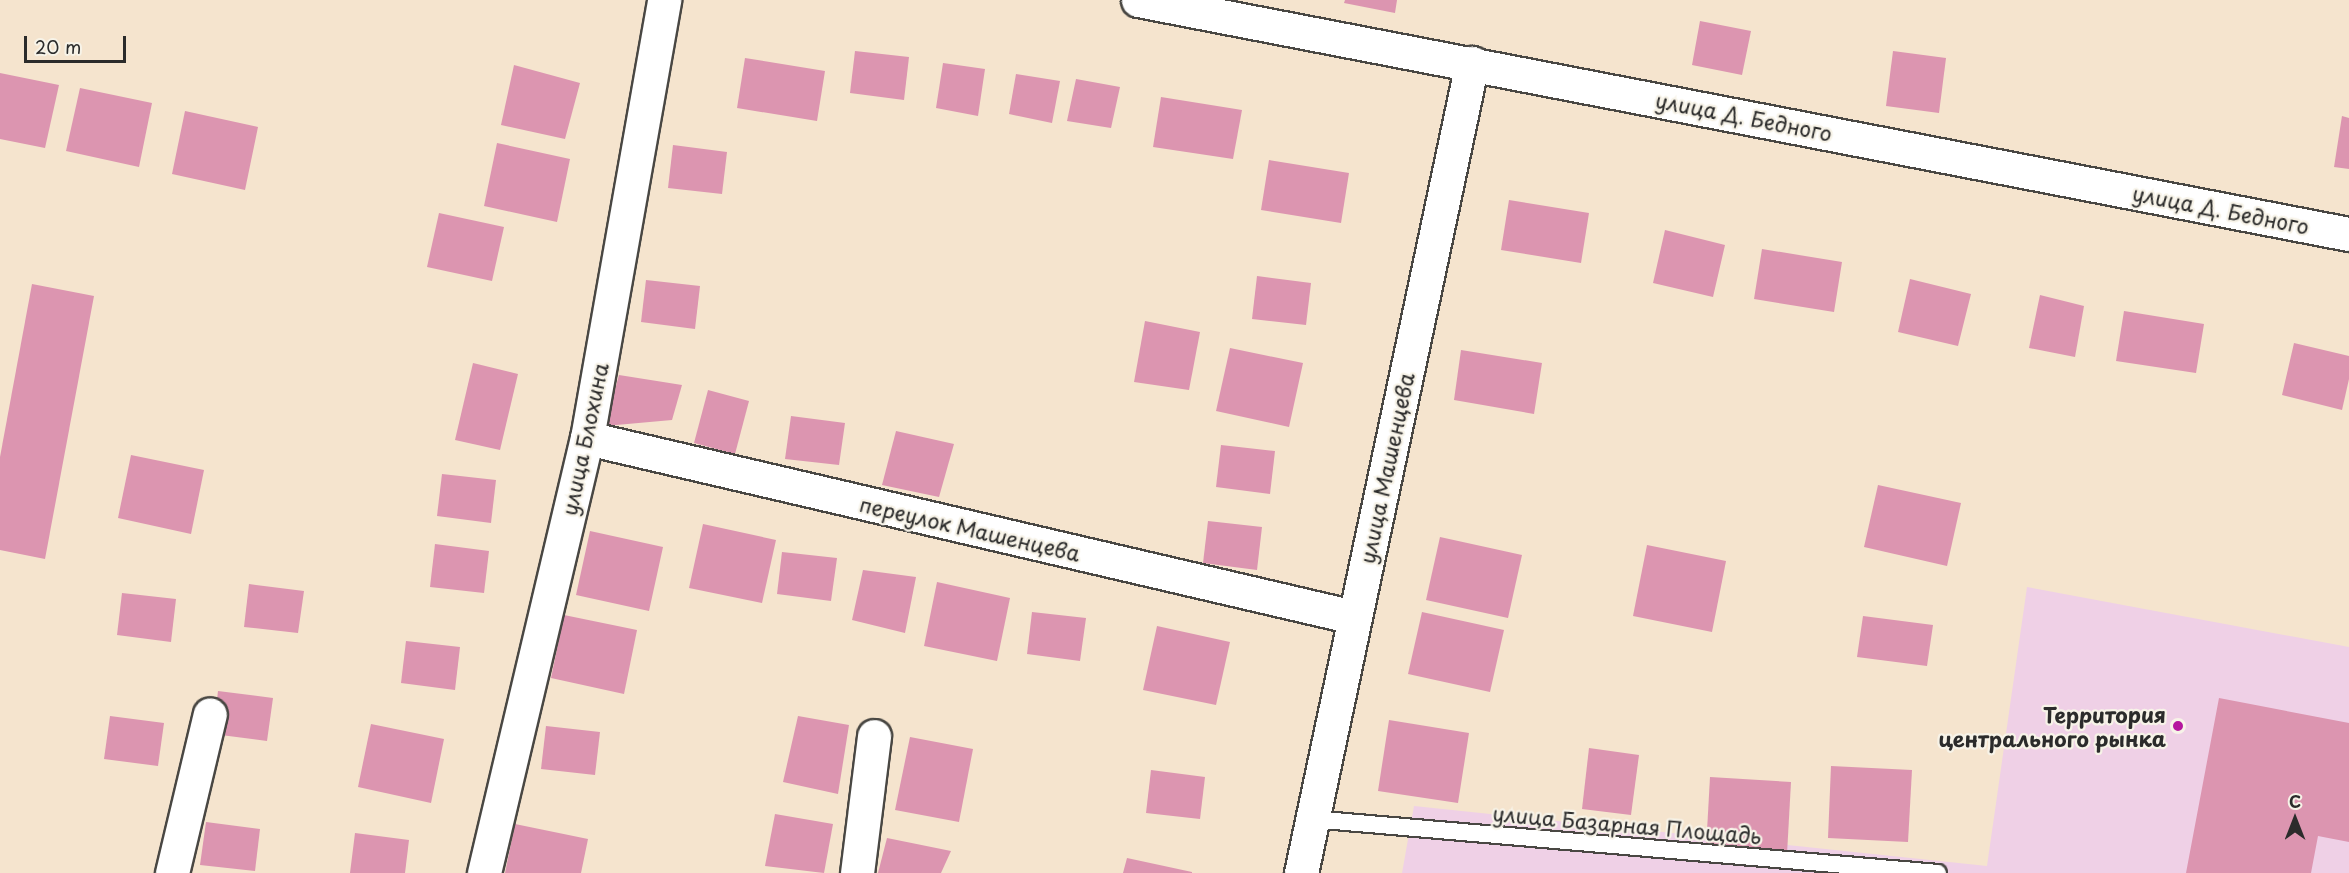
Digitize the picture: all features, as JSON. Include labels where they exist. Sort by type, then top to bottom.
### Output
[{"type":"street","name":"улица Блохина","points":[[484,873],[587,438],[664,0]]},
{"type":"street","name":"улица Д. Бедного","points":[[1138,0],[2349,234]]},
{"type":"street","name":"улица Машенцева","points":[[1301,873],[1472,63]]},
{"type":"street","name":"переулок Машенцева","points":[[587,438],[1354,617]]},
{"type":"street","points":[[172,873],[210,714]]},
{"type":"street","points":[[856,873],[874,736]]},
{"type":"lane","name":"улица Базарная Площадь","points":[[1311,819],[1938,873]]},
{"type":"shaded area","name":"Территория центрального рынка","points":[[2027,587],[2349,647],[2349,873],[1402,873],[1414,806],[1987,866]]},
{"type":"building","points":[[1345,0],[1397,0],[1395,13],[1344,3]]},
{"type":"building","points":[[1700,21],[1751,31],[1742,75],[1692,65]]},
{"type":"building","points":[[855,51],[909,57],[904,100],[850,93]]},
{"type":"building","points":[[1893,51],[1946,58],[1939,113],[1886,106]]},
{"type":"building","points":[[745,58],[825,71],[817,121],[737,108]]},
{"type":"building","points":[[943,63],[985,69],[978,116],[936,108]]},
{"type":"building","points":[[514,65],[580,83],[565,139],[501,125]]},
{"type":"building","points":[[0,73],[59,85],[45,148],[0,139]]},
{"type":"building","points":[[1016,74],[1060,81],[1052,123],[1009,114]]},
{"type":"building","points":[[1076,79],[1120,87],[1111,128],[1067,121]]},
{"type":"building","points":[[80,88],[152,103],[139,167],[66,151]]},
{"type":"building","points":[[1161,97],[1242,110],[1233,159],[1153,147]]},
{"type":"building","points":[[185,111],[258,127],[245,190],[172,174]]},
{"type":"building","points":[[2342,116],[2349,118],[2349,169],[2334,167]]},
{"type":"building","points":[[497,143],[570,159],[557,222],[484,206]]},
{"type":"building","points":[[673,145],[727,152],[722,194],[668,188]]},
{"type":"building","points":[[1269,160],[1349,173],[1341,223],[1261,210]]},
{"type":"building","points":[[1509,200],[1589,213],[1581,263],[1501,250]]},
{"type":"building","points":[[439,213],[504,227],[492,281],[427,267]]},
{"type":"building","points":[[1665,230],[1725,245],[1713,297],[1653,283]]},
{"type":"building","points":[[1762,249],[1842,262],[1834,312],[1754,299]]},
{"type":"building","points":[[1257,276],[1311,283],[1306,325],[1252,319]]},
{"type":"building","points":[[1910,279],[1971,294],[1958,346],[1898,332]]},
{"type":"building","points":[[646,280],[700,286],[695,329],[641,322]]},
{"type":"building","points":[[32,284],[94,296],[45,559],[0,550],[0,457]]},
{"type":"building","points":[[2040,295],[2084,306],[2075,357],[2029,348]]},
{"type":"building","points":[[2124,311],[2204,324],[2196,373],[2116,361]]},
{"type":"building","points":[[1145,321],[1200,332],[1189,390],[1134,382]]},
{"type":"building","points":[[2294,343],[2349,356],[2349,379],[2342,410],[2282,395]]},
{"type":"building","points":[[1230,348],[1303,363],[1289,427],[1216,411]]},
{"type":"building","points":[[1461,350],[1542,363],[1534,414],[1454,400]]},
{"type":"building","points":[[473,363],[518,374],[500,450],[455,440]]},
{"type":"building","points":[[619,375],[682,385],[672,420],[605,426]]},
{"type":"building","points":[[708,390],[749,401],[735,454],[694,443]]},
{"type":"building","points":[[791,416],[845,423],[839,465],[785,459]]},
{"type":"building","points":[[896,431],[954,444],[939,497],[882,485]]},
{"type":"building","points":[[1221,445],[1275,451],[1270,494],[1216,487]]},
{"type":"building","points":[[131,455],[204,470],[191,534],[118,518]]},
{"type":"building","points":[[442,474],[496,480],[491,523],[437,516]]},
{"type":"building","points":[[1878,485],[1961,503],[1947,566],[1864,547]]},
{"type":"building","points":[[1208,521],[1262,527],[1257,570],[1203,563]]},
{"type":"building","points":[[703,524],[776,540],[762,603],[689,588]]},
{"type":"building","points":[[590,531],[663,547],[649,611],[576,595]]},
{"type":"building","points":[[1440,537],[1522,555],[1508,618],[1426,600]]},
{"type":"building","points":[[435,544],[489,551],[484,593],[430,587]]},
{"type":"building","points":[[1647,545],[1726,561],[1712,632],[1633,616]]},
{"type":"building","points":[[782,552],[837,558],[831,601],[777,594]]},
{"type":"building","points":[[863,570],[916,577],[905,633],[852,620]]},
{"type":"building","points":[[937,582],[1010,598],[997,661],[924,646]]},
{"type":"building","points":[[249,584],[304,591],[298,633],[244,627]]},
{"type":"building","points":[[122,593],[176,599],[171,642],[117,635]]},
{"type":"building","points":[[1032,612],[1086,618],[1080,661],[1027,654]]},
{"type":"building","points":[[1422,612],[1504,630],[1490,692],[1408,674]]},
{"type":"building","points":[[564,615],[637,630],[624,694],[551,678]]},
{"type":"building","points":[[1863,616],[1933,625],[1927,666],[1857,657]]},
{"type":"building","points":[[1157,626],[1230,642],[1216,705],[1143,690]]},
{"type":"building","points":[[406,641],[460,647],[455,690],[401,683]]},
{"type":"building","points":[[218,691],[273,698],[267,741],[213,734]]},
{"type":"building","points":[[2219,698],[2349,723],[2349,842],[2318,836],[2311,873],[2186,873]]},
{"type":"building","points":[[110,716],[164,723],[158,766],[104,759]]},
{"type":"building","points":[[798,716],[849,725],[838,794],[783,782]]},
{"type":"building","points":[[1389,720],[1469,733],[1458,803],[1378,791]]},
{"type":"building","points":[[371,724],[444,739],[431,803],[358,787]]},
{"type":"building","points":[[546,726],[600,732],[595,775],[541,769]]},
{"type":"building","points":[[910,737],[973,749],[959,822],[895,810]]},
{"type":"building","points":[[1589,748],[1639,755],[1631,815],[1582,809]]},
{"type":"building","points":[[1831,766],[1912,770],[1908,842],[1828,838]]},
{"type":"building","points":[[1151,770],[1205,777],[1200,819],[1146,813]]},
{"type":"building","points":[[1710,777],[1791,782],[1787,854],[1706,849]]},
{"type":"building","points":[[775,814],[833,824],[824,873],[765,866]]},
{"type":"building","points":[[206,822],[260,829],[255,871],[200,865]]},
{"type":"building","points":[[515,824],[588,839],[581,873],[505,873]]},
{"type":"building","points":[[355,833],[409,840],[405,873],[350,873]]},
{"type":"building","points":[[887,838],[951,851],[941,873],[878,873]]},
{"type":"building","points":[[1127,858],[1192,872],[1192,873],[1123,873]]},
{"type":"place","name":"Территория центрального рынка","points":[[2178,726]]}]
